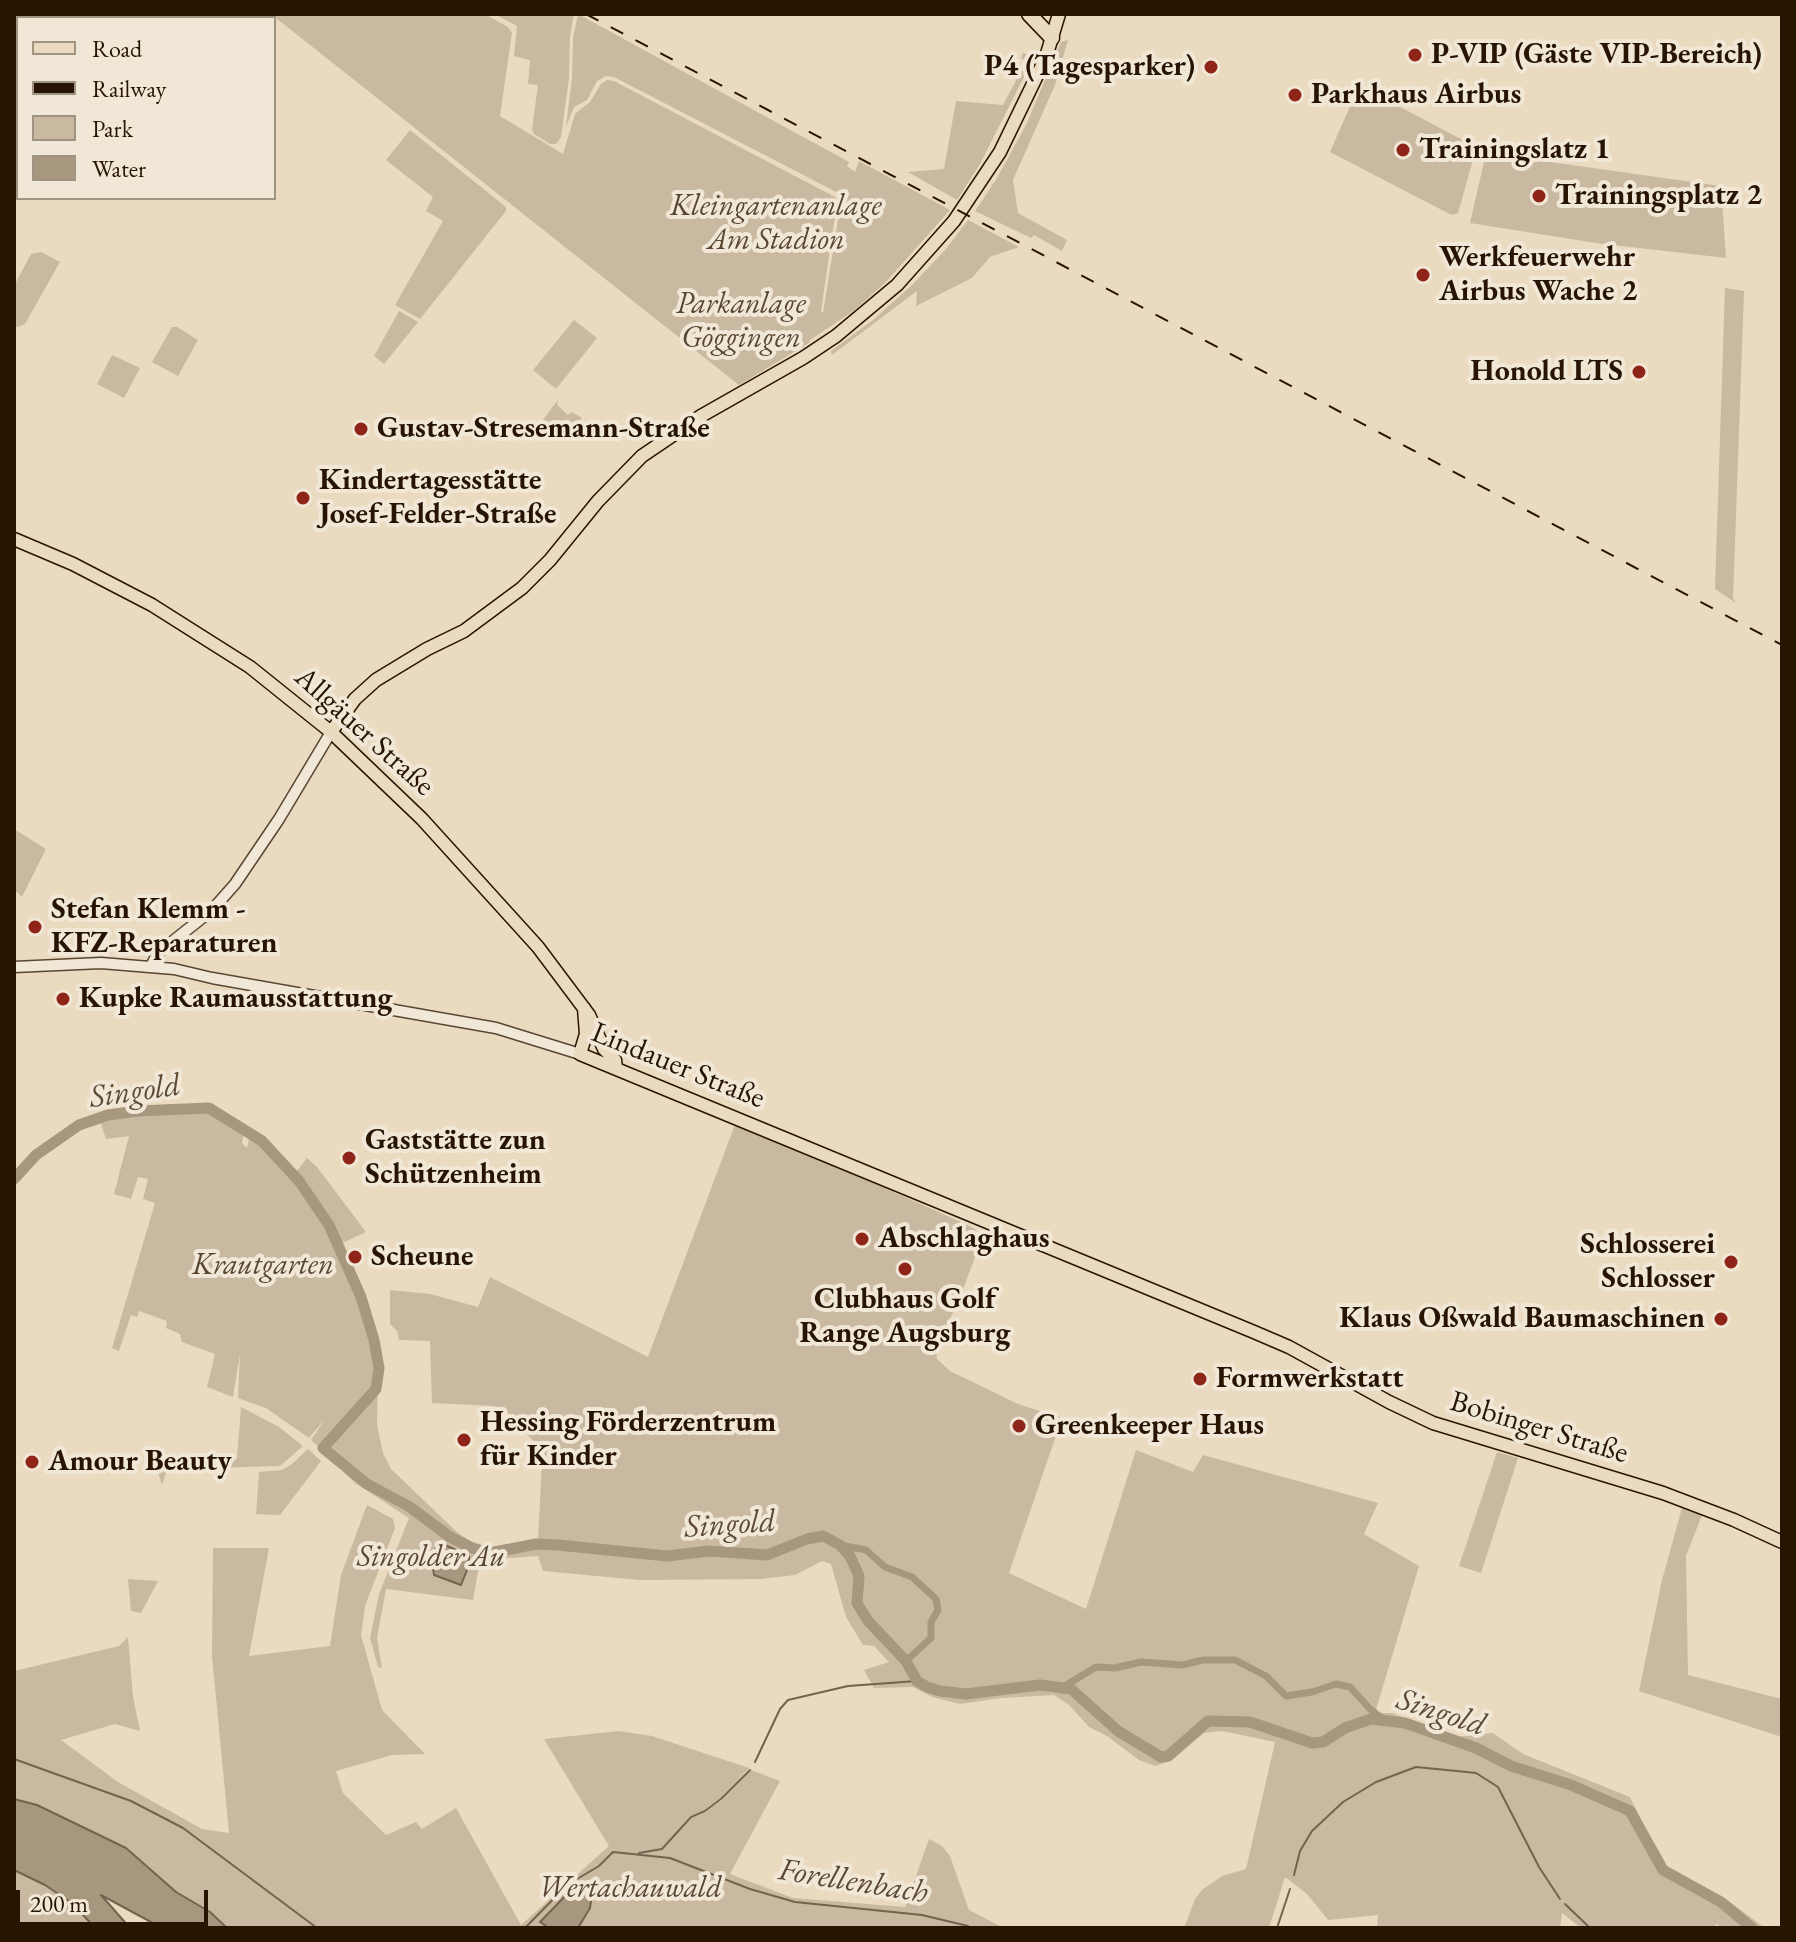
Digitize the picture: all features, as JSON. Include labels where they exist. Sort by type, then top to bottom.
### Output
[{"type":"highway","points":[[1031,16],[1056,25]]},
{"type":"main road","points":[[331,732],[355,699],[376,680],[464,631],[522,588],[642,456],[701,416],[808,355],[854,322],[897,285],[938,242],[985,177],[1023,108],[1056,25]]},
{"type":"main road","name":"Allgäuer Straße","points":[[14,539],[73,564],[163,611],[250,667],[331,732],[380,776],[461,860],[538,947],[584,1008],[604,1049],[615,1060],[616,1068]]},
{"type":"main road","points":[[580,1054],[586,1034],[584,1008]]},
{"type":"main road","name":"Lindauer Straße","points":[[580,1054],[1289,1347]]},
{"type":"main road","name":"Bobinger Straße","points":[[1289,1347],[1433,1423],[1682,1500],[1782,1542]]},
{"type":"street","points":[[156,966],[155,957],[212,910],[241,876],[331,732]]},
{"type":"street","name":"Lindauer Straße","points":[[14,967],[87,963],[156,966],[496,1028],[580,1054]]},
{"type":"green space","points":[[271,14],[485,14],[508,27],[512,33],[500,116],[563,154],[575,114],[590,102],[601,84],[607,80],[614,81],[835,197],[837,202],[823,313],[842,195],[614,77],[606,76],[597,81],[587,100],[574,107],[566,127],[573,38],[578,14],[849,162],[847,166],[855,172],[859,161],[950,210],[885,283],[852,312],[809,343],[739,385]]},
{"type":"green space","points":[[494,14],[574,14],[561,137],[556,144],[550,144],[534,134],[532,129],[538,85],[528,84],[530,60],[514,56],[517,26]]},
{"type":"green space","points":[[1068,40],[1055,85],[1013,180],[1018,213],[1067,240],[1062,251],[1034,235],[1031,238],[975,211],[1026,125],[1061,42]]},
{"type":"green space","points":[[1023,53],[1034,57],[980,164],[957,200],[908,172],[944,169],[956,101],[1003,105],[1026,62],[1021,58]]},
{"type":"green space","name":"Trainingslatz 1","points":[[1366,89],[1474,146],[1476,149],[1458,213],[1452,215],[1330,152],[1355,95]]},
{"type":"green space","points":[[410,130],[506,207],[506,211],[420,319],[395,305],[443,221],[426,211],[433,197],[386,160]]},
{"type":"green space","points":[[1486,153],[1721,186],[1726,258],[1596,243],[1470,223]]},
{"type":"green space","points":[[968,220],[1019,247],[990,257],[972,278],[916,306],[917,291],[832,355],[831,351],[873,320],[913,284]]},
{"type":"green space","points":[[41,252],[60,262],[25,324],[18,327],[14,325],[14,286],[31,254]]},
{"type":"green space","points":[[1725,288],[1744,291],[1733,598],[1736,603],[1715,589]]},
{"type":"green space","points":[[399,311],[418,322],[384,364],[374,356]]},
{"type":"green space","points":[[574,320],[597,338],[556,389],[533,370]]},
{"type":"green space","points":[[172,327],[198,340],[178,376],[152,362]]},
{"type":"green space","points":[[112,355],[140,368],[124,398],[97,384]]},
{"type":"green space","points":[[558,400],[557,405],[568,415],[572,412],[582,418],[564,439],[542,421]]},
{"type":"green space","points":[[14,829],[46,849],[22,897],[14,890]]},
{"type":"green space","points":[[187,1110],[207,1112],[244,1132],[242,1143],[247,1148],[250,1135],[266,1146],[292,1177],[307,1158],[366,1232],[336,1246],[360,1304],[378,1368],[377,1425],[383,1453],[391,1469],[458,1533],[472,1542],[489,1547],[538,1540],[542,1462],[537,1445],[505,1410],[494,1406],[432,1403],[430,1341],[399,1340],[397,1331],[390,1324],[390,1290],[430,1294],[478,1307],[490,1277],[648,1357],[736,1122],[975,1229],[980,1244],[957,1305],[936,1346],[937,1359],[950,1371],[1018,1404],[1062,1418],[1009,1573],[1086,1609],[1136,1450],[1193,1472],[1203,1455],[1378,1503],[1364,1534],[1419,1566],[1375,1713],[1392,1713],[1455,1737],[1493,1733],[1523,1754],[1630,1797],[1662,1862],[1682,1879],[1730,1902],[1765,1928],[1721,1928],[1717,1924],[1713,1928],[1581,1928],[1562,1913],[1560,1928],[1377,1928],[1378,1915],[1328,1920],[1307,1894],[1285,1877],[1269,1928],[1184,1928],[1195,1899],[1202,1890],[1222,1876],[1246,1869],[1275,1742],[1222,1731],[1204,1733],[1171,1761],[1155,1766],[1139,1760],[1107,1736],[1089,1727],[1069,1705],[1054,1695],[960,1704],[932,1697],[913,1687],[874,1688],[864,1670],[889,1662],[874,1646],[863,1645],[846,1617],[831,1564],[822,1561],[795,1575],[760,1579],[640,1580],[543,1571],[538,1556],[480,1560],[473,1600],[386,1589],[377,1638],[382,1668],[378,1667],[370,1638],[379,1594],[409,1518],[355,1483],[311,1440],[325,1419],[309,1438],[266,1408],[238,1398],[240,1353],[233,1397],[207,1387],[215,1354],[182,1342],[180,1334],[166,1328],[167,1321],[139,1311],[137,1317],[131,1315],[119,1351],[112,1348],[155,1203],[143,1199],[148,1179],[138,1177],[131,1199],[114,1194],[129,1136],[106,1139],[99,1118]]},
{"type":"green space","points":[[241,1407],[279,1427],[303,1446],[280,1466],[167,1470],[162,1485],[154,1459],[237,1459]]},
{"type":"green space","points":[[308,1449],[321,1461],[280,1515],[256,1514],[259,1472],[282,1470]]},
{"type":"green space","points":[[1497,1452],[1518,1458],[1481,1573],[1459,1566]]},
{"type":"green space","name":"Wertachauwald","points":[[367,1505],[393,1519],[395,1528],[365,1606],[361,1635],[382,1710],[425,1754],[392,1755],[336,1771],[343,1793],[386,1835],[416,1822],[422,1829],[456,1808],[521,1925],[609,1846],[544,1739],[619,1731],[652,1736],[749,1768],[721,1798],[690,1816],[678,1830],[722,1800],[751,1770],[780,1781],[730,1874],[793,1898],[905,1907],[929,1839],[942,1846],[950,1856],[969,1910],[1002,1927],[1014,1928],[578,1928],[590,1908],[593,1880],[541,1922],[549,1928],[227,1928],[210,1912],[176,1892],[126,1847],[37,1805],[14,1799],[14,1671],[119,1646],[128,1637],[133,1697],[140,1731],[115,1724],[61,1740],[118,1782],[202,1829],[229,1833],[212,1656],[213,1548],[269,1548],[249,1656],[330,1646],[341,1575]]},
{"type":"green space","points":[[1682,1508],[1702,1515],[1686,1556],[1688,1675],[1782,1699],[1782,1737],[1639,1691],[1662,1580]]},
{"type":"green space","points":[[128,1579],[158,1581],[141,1613],[131,1611]]},
{"type":"green space","points":[[14,1870],[45,1885],[73,1904],[95,1928],[14,1928]]},
{"type":"water","points":[[443,1544],[469,1556],[461,1585],[434,1575],[436,1547]]},
{"type":"water","points":[[14,1799],[37,1805],[126,1848],[176,1892],[210,1912],[227,1928],[162,1928],[101,1895],[130,1928],[95,1928],[73,1904],[45,1885],[14,1870]]},
{"type":"water","points":[[594,1880],[590,1908],[578,1928],[549,1928],[540,1922],[571,1890]]},
{"type":"waterway","name":"Singold","points":[[14,1179],[36,1155],[79,1125],[108,1115],[209,1108],[262,1141],[299,1181],[329,1225],[361,1297],[374,1340],[379,1368],[376,1389],[323,1448],[367,1484],[410,1507],[450,1537],[472,1548],[490,1553],[536,1544],[667,1556],[709,1551],[767,1555],[823,1536],[840,1545],[850,1556],[859,1576],[857,1603],[868,1621],[906,1661],[917,1681],[927,1687],[966,1694],[1040,1685],[1071,1689],[1118,1731],[1161,1757],[1168,1756],[1208,1721],[1250,1722],[1312,1743],[1323,1742],[1345,1728],[1371,1719],[1405,1723],[1476,1748],[1511,1766],[1571,1785],[1630,1811],[1663,1870],[1721,1902],[1752,1928]]},
{"type":"waterway","points":[[840,1545],[866,1550],[885,1567],[912,1577],[936,1599],[938,1610],[931,1622],[931,1638],[906,1661]]},
{"type":"waterway","points":[[1063,1687],[1096,1667],[1115,1668],[1141,1662],[1182,1665],[1203,1660],[1235,1660],[1266,1676],[1286,1696],[1336,1684],[1350,1687],[1383,1719]]},
{"type":"waterway","points":[[755,1762],[780,1709],[788,1700],[848,1686],[917,1681]]},
{"type":"waterway","name":"Forellenbach","points":[[14,1759],[131,1801],[183,1828],[317,1928]]},
{"type":"waterway","points":[[1294,1875],[1300,1851],[1312,1831],[1343,1802],[1376,1782],[1416,1767],[1476,1773],[1498,1787],[1539,1867],[1560,1899]]},
{"type":"waterway","points":[[639,1853],[662,1849],[691,1817],[721,1799],[750,1770]]},
{"type":"waterway","name":"Forellenbach","points":[[525,1928],[567,1885],[599,1866],[613,1852],[670,1858],[750,1889],[795,1902],[922,1915],[968,1926]]},
{"type":"waterway","name":"Forellenbach","points":[[1277,1928],[1290,1889]]},
{"type":"waterway","name":"Forellenbach","points":[[1565,1904],[1590,1928]]},
{"type":"waterway","name":"Forellenbach","points":[[1649,1928],[1675,1928]]},
{"type":"railway","points":[[586,14],[1782,645]]},
{"type":"place","name":"P-VIP (Gäste VIP-Bereich)","points":[[1415,55]]},
{"type":"place","name":"P4 (Tagesparker)","points":[[1211,67]]},
{"type":"place","name":"Parkhaus Airbus","points":[[1295,95]]},
{"type":"place","name":"Trainingslatz 1","points":[[1403,150]]},
{"type":"place","name":"Trainingsplatz 2","points":[[1539,196]]},
{"type":"place","name":"Werkfeuerwehr Airbus Wache 2","points":[[1423,275]]},
{"type":"place","name":"Honold LTS","points":[[1639,372]]},
{"type":"place","name":"Gustav-Stresemann-Straße","points":[[361,429]]},
{"type":"place","name":"Kindertagesstätte Josef-Felder-Straße","points":[[303,498]]},
{"type":"place","name":"Stefan Klemm - KFZ-Reparaturen","points":[[35,927]]},
{"type":"place","name":"Kupke Raumausstattung","points":[[63,999]]},
{"type":"place","name":"Gaststätte zun Schützenheim","points":[[349,1158]]},
{"type":"place","name":"Abschlaghaus","points":[[862,1239]]},
{"type":"place","name":"Scheune","points":[[355,1257]]},
{"type":"place","name":"Schlosserei Schlosser","points":[[1731,1262]]},
{"type":"place","name":"Clubhaus Golf Range Augsburg","points":[[905,1269]]},
{"type":"place","name":"Klaus Oßwald Baumaschinen","points":[[1721,1319]]},
{"type":"place","name":"Formwerkstatt","points":[[1200,1379]]},
{"type":"place","name":"Greenkeeper Haus","points":[[1019,1426]]},
{"type":"place","name":"Hessing Förderzentrum für Kinder","points":[[464,1440]]},
{"type":"place","name":"Amour Beauty","points":[[32,1462]]},
{"type":"park label","name":"Kleingartenanlage Am Stadion","points":[[776,224]]},
{"type":"park label","name":"Parkanlage Göggingen","points":[[741,322]]},
{"type":"park label","name":"Krautgarten","points":[[263,1266]]},
{"type":"park label","name":"Singolder Au","points":[[431,1558]]}]
